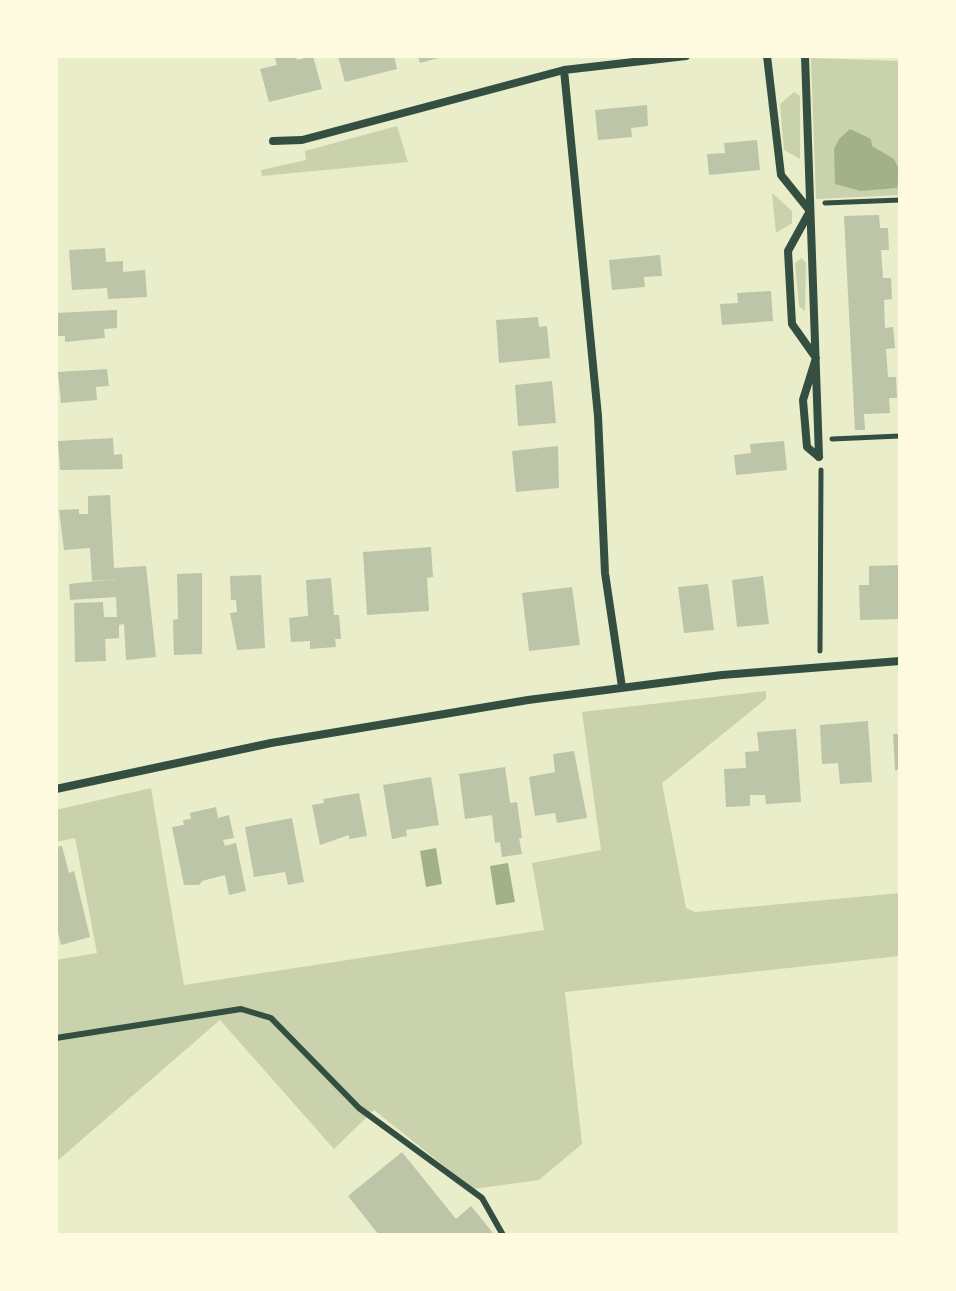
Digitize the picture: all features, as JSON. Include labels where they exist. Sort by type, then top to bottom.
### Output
[{"type":"street","points":[[273,141],[302,140],[564,70],[686,56]]},
{"type":"street","points":[[767,56],[781,175],[810,208]]},
{"type":"street","points":[[805,56],[819,457]]},
{"type":"street","points":[[564,70],[598,416],[605,573],[622,687]]},
{"type":"street","points":[[810,208],[788,251],[792,324],[816,358]]},
{"type":"street","points":[[816,358],[803,400],[807,447],[819,457]]},
{"type":"street","points":[[56,789],[286,741],[622,687],[820,666],[900,661]]},
{"type":"lane","points":[[56,1038],[241,1009],[271,1018],[359,1108],[482,1198],[503,1235]]},
{"type":"path","points":[[810,208],[900,200]]},
{"type":"path","points":[[819,440],[900,436]]},
{"type":"path","points":[[819,457],[823,482],[820,666]]},
{"type":"shaded area","points":[[811,58],[900,61],[900,195],[816,199]]},
{"type":"shaded area","points":[[794,92],[800,96],[800,159],[784,150],[780,104]]},
{"type":"shaded area","points":[[397,126],[408,162],[262,176],[261,170],[306,160],[305,151]]},
{"type":"shaded area","points":[[850,129],[871,139],[872,146],[894,159],[900,171],[897,188],[861,191],[835,184],[834,149]]},
{"type":"shaded area","points":[[772,193],[792,211],[792,223],[776,233]]},
{"type":"shaded area","points":[[802,258],[806,263],[805,311],[799,306],[795,263]]},
{"type":"shaded area","points":[[766,691],[766,699],[662,783],[686,908],[695,912],[900,893],[900,956],[565,992],[582,1144],[539,1180],[473,1189],[374,1110],[334,1149],[220,1020],[56,1162],[56,960],[97,953],[75,838],[56,842],[56,810],[151,788],[184,985],[544,930],[532,863],[601,850],[582,712]]},
{"type":"shaded area","points":[[436,848],[442,884],[426,887],[420,851]]},
{"type":"shaded area","points":[[508,863],[515,902],[496,905],[490,866]]},
{"type":"building","points":[[296,56],[297,60],[313,56],[322,89],[269,102],[260,69],[277,65],[275,58]]},
{"type":"building","points":[[338,56],[394,56],[397,69],[345,82]]},
{"type":"building","points":[[418,56],[442,56],[442,57],[420,63]]},
{"type":"building","points":[[647,105],[648,126],[631,128],[632,137],[598,140],[595,110]]},
{"type":"building","points":[[757,140],[760,170],[709,175],[707,154],[725,153],[724,143]]},
{"type":"building","points":[[879,215],[880,228],[888,228],[889,250],[881,250],[883,278],[891,278],[892,299],[884,300],[885,328],[893,327],[895,348],[886,349],[888,377],[896,377],[897,398],[889,398],[890,413],[864,414],[865,430],[855,430],[844,216]]},
{"type":"building","points":[[105,248],[106,262],[123,261],[123,272],[145,270],[147,297],[108,299],[107,288],[72,290],[69,250]]},
{"type":"building","points":[[660,255],[662,276],[644,277],[645,287],[612,290],[609,260]]},
{"type":"building","points":[[771,291],[773,321],[722,325],[720,304],[738,303],[737,293]]},
{"type":"building","points":[[117,310],[117,328],[104,329],[105,338],[65,342],[65,336],[56,336],[56,313]]},
{"type":"building","points":[[538,317],[539,327],[547,326],[550,358],[499,363],[496,320]]},
{"type":"building","points":[[107,369],[109,386],[96,387],[97,400],[61,403],[58,372]]},
{"type":"building","points":[[552,381],[556,423],[518,426],[515,385]]},
{"type":"building","points":[[113,438],[114,455],[122,454],[123,469],[60,470],[58,441]]},
{"type":"building","points":[[784,441],[787,470],[736,475],[734,455],[751,453],[750,444]]},
{"type":"building","points":[[558,446],[559,488],[516,492],[512,451]]},
{"type":"building","points":[[110,495],[114,568],[146,566],[156,657],[126,660],[124,624],[119,625],[119,638],[105,639],[106,661],[75,662],[74,603],[103,602],[104,617],[117,617],[116,597],[70,600],[69,584],[118,579],[92,581],[90,548],[64,550],[59,510],[79,509],[79,514],[88,514],[88,496]]},
{"type":"building","points":[[431,547],[433,577],[427,578],[429,611],[367,615],[363,552]]},
{"type":"building","points":[[900,565],[900,619],[860,620],[859,585],[869,585],[869,566]]},
{"type":"building","points":[[202,573],[202,654],[174,655],[173,620],[178,619],[177,574]]},
{"type":"building","points":[[261,575],[265,648],[237,650],[230,613],[237,612],[236,600],[231,600],[230,576]]},
{"type":"building","points":[[763,576],[769,624],[737,627],[732,580]]},
{"type":"building","points":[[331,578],[334,615],[339,615],[341,639],[335,639],[336,647],[310,649],[310,641],[291,642],[289,618],[308,616],[306,580]]},
{"type":"building","points":[[708,584],[714,630],[684,633],[678,587]]},
{"type":"building","points":[[572,587],[580,645],[529,651],[522,593]]},
{"type":"building","points":[[868,721],[872,782],[840,784],[838,763],[822,764],[820,725]]},
{"type":"building","points":[[796,729],[801,802],[766,804],[765,795],[750,795],[750,806],[726,807],[724,769],[746,768],[745,752],[759,751],[757,732]]},
{"type":"building","points":[[893,734],[900,734],[900,770],[895,770]]},
{"type":"building","points":[[574,751],[587,818],[557,823],[555,813],[535,816],[529,777],[555,772],[553,754]]},
{"type":"building","points":[[505,767],[510,803],[517,802],[522,854],[502,857],[500,842],[495,843],[492,815],[465,819],[459,774]]},
{"type":"building","points":[[431,777],[439,825],[406,830],[407,836],[392,839],[383,785]]},
{"type":"building","points":[[359,793],[367,836],[349,839],[349,835],[320,845],[312,805],[324,803],[323,799]]},
{"type":"building","points":[[216,807],[218,818],[229,815],[234,838],[223,840],[225,846],[236,843],[246,891],[229,895],[225,875],[202,881],[199,885],[184,885],[172,827],[184,825],[183,820],[191,819],[190,813]]},
{"type":"building","points":[[292,818],[304,882],[288,885],[285,872],[254,877],[245,827]]},
{"type":"building","points":[[62,846],[69,873],[74,871],[90,937],[61,945],[56,925],[56,847]]},
{"type":"building","points":[[402,1152],[456,1219],[471,1206],[493,1233],[379,1235],[348,1196]]}]
